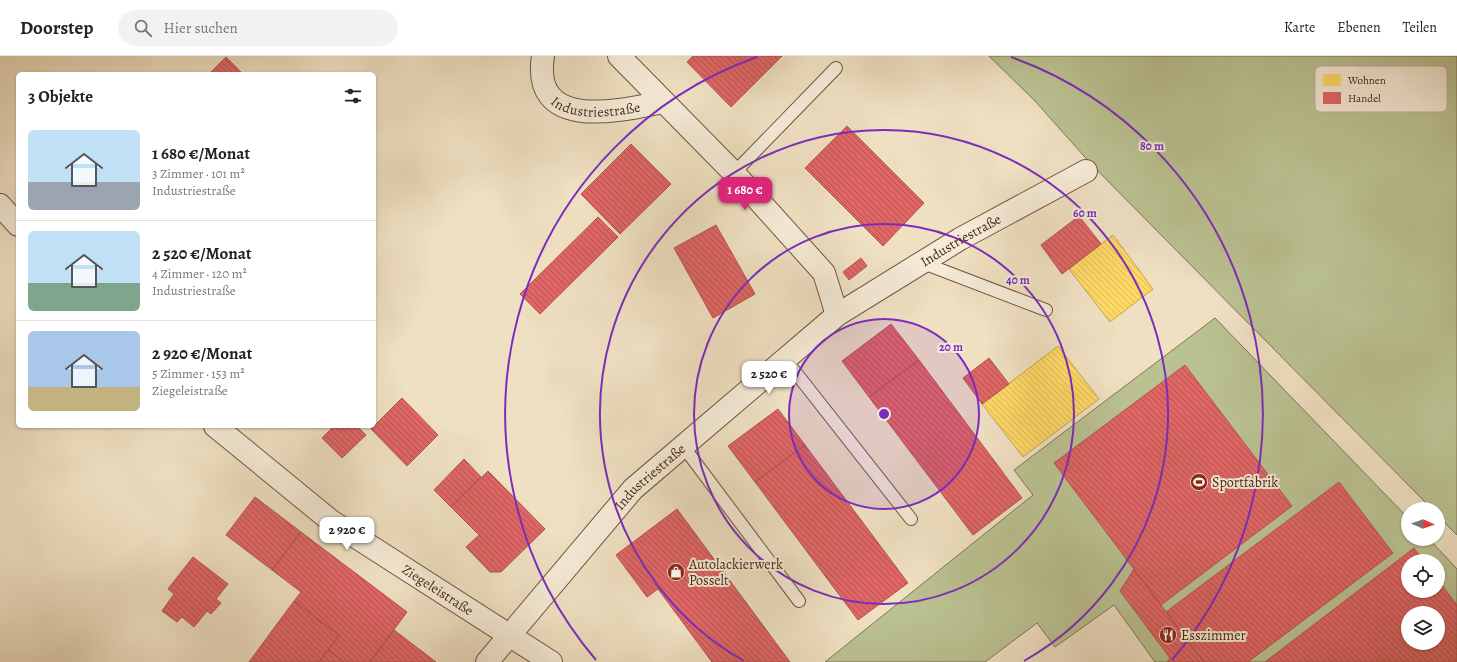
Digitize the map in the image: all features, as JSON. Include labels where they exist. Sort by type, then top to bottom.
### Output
[{"type":"street","name":"Industriestraße","points":[[543,56],[541,70],[546,90],[558,104],[577,111],[617,112],[662,102]]},
{"type":"street","name":"Industriestraße","points":[[619,56],[662,102],[734,173],[824,273],[837,315]]},
{"type":"street","name":"Industriestraße","points":[[487,662],[633,489],[837,315],[960,239],[1086,171]]},
{"type":"street","points":[[0,205],[16,223]]},
{"type":"street","name":"Ziegeleistraße","points":[[217,428],[332,521],[508,636],[551,662]]},
{"type":"lane","points":[[734,173],[836,68]]},
{"type":"lane","points":[[923,262],[1046,310]]},
{"type":"lane","points":[[785,359],[912,519]]},
{"type":"lane","points":[[683,446],[800,601]]},
{"type":"green space","points":[[989,56],[1457,56],[1457,535],[1445,523],[1445,502],[1425,502],[1092,165],[1035,101]]},
{"type":"green space","name":"Sportfabrik","points":[[1215,318],[1401,511],[1401,546],[1436,546],[1443,554],[1401,554],[1401,598],[1445,598],[1445,556],[1457,569],[1457,662],[1155,662],[1114,605],[1055,647],[1037,623],[985,662],[825,662],[1033,495],[1014,470]]},
{"type":"building: Wohnen","points":[[1113,235],[1153,289],[1110,322],[1069,269]]},
{"type":"building: Wohnen","points":[[1058,346],[1099,399],[1023,457],[982,404]]},
{"type":"building: Handel","points":[[693,56],[782,56],[731,107],[687,62]]},
{"type":"building: Handel","points":[[226,57],[241,72],[211,72]]},
{"type":"building: Handel","points":[[847,126],[924,203],[883,246],[805,168]]},
{"type":"building: Handel","points":[[631,144],[671,184],[620,234],[581,194]]},
{"type":"building: Handel","points":[[1079,216],[1101,244],[1062,274],[1041,245]]},
{"type":"building: Handel","points":[[598,217],[618,237],[540,314],[520,294]]},
{"type":"building: Handel","points":[[716,225],[755,294],[713,318],[674,248]]},
{"type":"building: Handel","points":[[861,258],[867,266],[849,280],[843,272]]},
{"type":"building: Handel","points":[[891,324],[919,360],[869,397],[842,361]]},
{"type":"building: Handel","points":[[989,358],[1009,384],[982,404],[963,378]]},
{"type":"building: Handel","points":[[919,360],[1022,498],[973,535],[869,397]]},
{"type":"building: Handel","points":[[1185,365],[1292,506],[1161,605],[1054,463]]},
{"type":"building: Handel","points":[[402,398],[438,435],[407,466],[371,429],[376,428],[376,424]]},
{"type":"building: Handel","points":[[778,409],[805,445],[755,482],[728,446]]},
{"type":"building: Handel","points":[[332,428],[359,428],[366,435],[342,458],[322,438]]},
{"type":"building: Handel","points":[[805,445],[908,583],[858,620],[755,482]]},
{"type":"building: Handel","points":[[464,459],[481,477],[451,507],[434,490]]},
{"type":"building: Handel","points":[[488,471],[545,529],[501,572],[490,572],[466,547],[479,535],[451,507]]},
{"type":"building: Handel","points":[[1339,482],[1393,553],[1248,662],[1204,662],[1166,612]]},
{"type":"building: Handel","points":[[255,497],[301,532],[272,570],[226,535]]},
{"type":"building: Handel","name":"Autolackierwerk Posselt","points":[[677,509],[790,662],[712,662],[658,589],[647,597],[616,555]]},
{"type":"building: Handel","points":[[301,532],[407,612],[370,662],[344,662],[328,650],[339,635],[294,601],[301,592],[272,570]]},
{"type":"building: Handel","points":[[1414,548],[1419,554],[1406,554]]},
{"type":"building: Handel","points":[[193,557],[228,584],[216,599],[221,603],[211,614],[207,611],[194,627],[182,617],[177,622],[162,611],[174,594],[168,589]]},
{"type":"building: Handel","points":[[1401,558],[1401,598],[1445,598],[1445,589],[1457,605],[1457,662],[1265,662]]},
{"type":"building: Handel","name":"Esszimmer","points":[[1134,569],[1204,662],[1167,662],[1170,658],[1120,591]]},
{"type":"building: Handel","points":[[294,601],[339,635],[319,662],[249,662]]},
{"type":"building: Handel","points":[[394,630],[436,662],[370,662]]},
{"type":"building: Handel","points":[[328,650],[344,662],[319,662]]},
{"type":"place","name":"Sportfabrik","points":[[1199,482]]},
{"type":"place","name":"Autolackierwerk Posselt","points":[[676,572]]},
{"type":"place","name":"Esszimmer","points":[[1168,635]]}]
